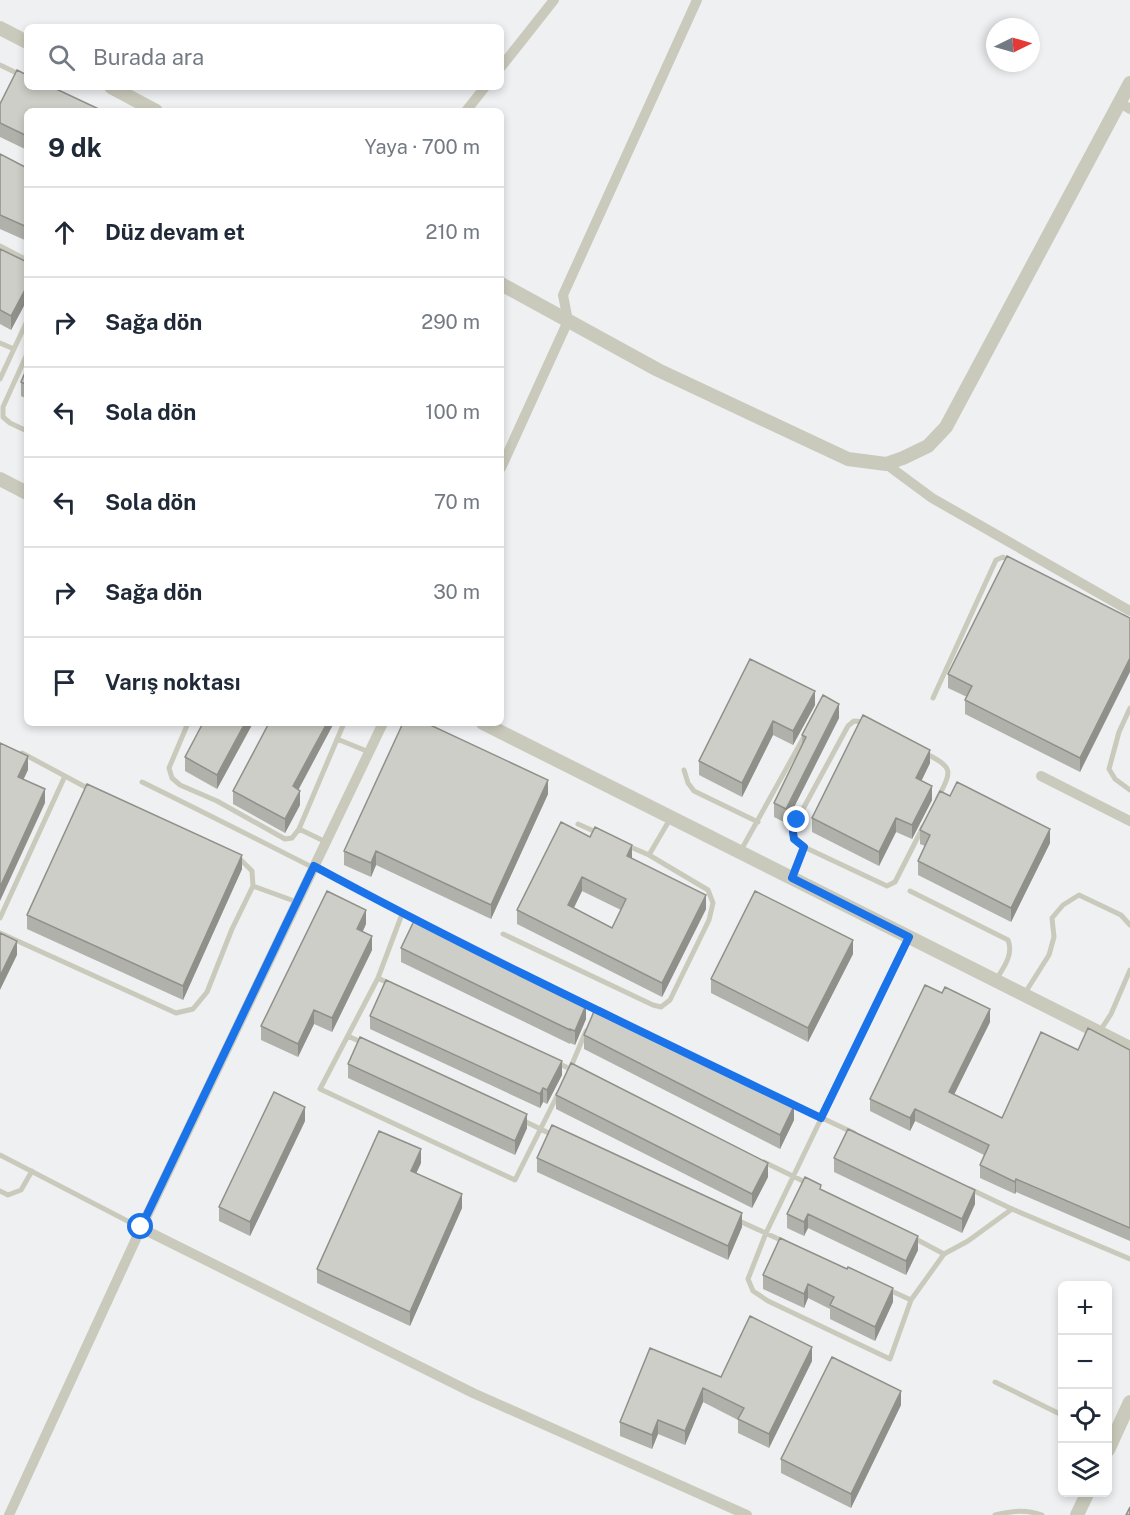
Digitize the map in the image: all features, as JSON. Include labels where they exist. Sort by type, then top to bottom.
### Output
[{"type":"street","points":[[504,63],[554,0]]},
{"type":"street","points":[[504,461],[568,321],[562,295],[697,0]]},
{"type":"street","points":[[0,28],[24,40]]},
{"type":"street","points":[[504,286],[658,370],[849,459],[886,464],[928,446],[946,427],[1125,106],[1130,82]]},
{"type":"street","points":[[117,90],[150,108]]},
{"type":"street","points":[[468,108],[483,90]]},
{"type":"street","points":[[886,464],[932,498],[1130,610]]},
{"type":"street","points":[[0,479],[24,491]]},
{"type":"street","points":[[9,1515],[141,1227],[382,726]]},
{"type":"street","points":[[489,726],[1130,1048]]},
{"type":"street","points":[[1041,776],[1130,821]]},
{"type":"street","points":[[141,1227],[473,1393],[747,1515]]},
{"type":"street","points":[[1112,1434],[1130,1402]]},
{"type":"street","points":[[1077,1515],[1086,1497]]},
{"type":"lane","points":[[0,65],[24,77]]},
{"type":"lane","points":[[0,246],[24,258]]},
{"type":"lane","points":[[0,379],[24,327]]},
{"type":"lane","points":[[0,343],[14,349]]},
{"type":"lane","points":[[24,361],[3,407],[3,417],[24,430]]},
{"type":"lane","points":[[933,698],[996,560],[1003,556],[1009,542]]},
{"type":"lane","points":[[1003,556],[1020,568]]},
{"type":"lane","points":[[1130,708],[1119,732],[1109,769],[1115,779],[1130,790]]},
{"type":"lane","points":[[876,727],[866,722],[854,721],[848,726],[793,832],[794,839],[804,847],[886,886],[895,882],[927,819]]},
{"type":"lane","points":[[187,726],[169,768],[172,778],[285,839],[292,838],[299,829],[343,726]]},
{"type":"lane","points":[[740,852],[807,730]]},
{"type":"lane","points":[[337,739],[369,752]]},
{"type":"lane","points":[[915,747],[944,762],[947,769],[949,777],[933,808]]},
{"type":"lane","points":[[16,750],[100,794]]},
{"type":"lane","points":[[684,770],[688,783],[694,791],[758,822]]},
{"type":"lane","points":[[0,918],[65,776]]},
{"type":"lane","points":[[142,782],[314,866],[402,914],[552,988]]},
{"type":"lane","points":[[649,855],[671,817]]},
{"type":"lane","points":[[578,825],[608,838]]},
{"type":"lane","points":[[299,829],[326,842]]},
{"type":"lane","points":[[503,934],[661,1007],[670,1000],[709,920],[713,903],[708,890],[649,855],[619,842]]},
{"type":"lane","points":[[792,878],[804,847]]},
{"type":"lane","points":[[0,933],[176,1013],[193,1010],[207,992],[232,929],[253,886],[252,871],[240,857],[229,852]]},
{"type":"lane","points":[[253,886],[297,902]]},
{"type":"lane","points":[[910,891],[1008,940],[1011,947],[1009,958],[996,980]]},
{"type":"lane","points":[[1024,994],[1049,955],[1054,937],[1052,918],[1063,905],[1079,895],[1121,915],[1130,925]]},
{"type":"lane","points":[[402,914],[378,978],[320,1089],[515,1180],[560,1089]]},
{"type":"lane","points":[[909,937],[766,1233],[748,1279],[753,1291],[768,1301],[890,1359],[911,1300],[944,1254],[968,1241],[1012,1209]]},
{"type":"lane","points":[[1099,1032],[1111,1014],[1130,970]]},
{"type":"lane","points":[[378,978],[399,988]]},
{"type":"lane","points":[[574,999],[606,1015]]},
{"type":"lane","points":[[565,1079],[595,1010]]},
{"type":"lane","points":[[348,1036],[369,1047]]},
{"type":"lane","points":[[549,1059],[580,1074]]},
{"type":"lane","points":[[746,1082],[863,1138]]},
{"type":"lane","points":[[520,1119],[562,1139]]},
{"type":"lane","points":[[0,1155],[141,1227]]},
{"type":"lane","points":[[762,1161],[814,1186]]},
{"type":"lane","points":[[0,1191],[8,1195],[21,1190],[32,1171]]},
{"type":"lane","points":[[959,1184],[1130,1259]]},
{"type":"lane","points":[[726,1215],[787,1243]]},
{"type":"lane","points":[[904,1233],[944,1254]]},
{"type":"lane","points":[[880,1286],[911,1300]]},
{"type":"lane","points":[[996,1382],[1058,1413]]},
{"type":"lane","points":[[995,1515],[1015,1510],[1032,1511],[1042,1515]]},
{"type":"building","points":[[17,70],[24,74],[24,90],[58,90],[97,108],[24,108],[24,135],[0,123],[0,104]]},
{"type":"building","points":[[0,154],[24,166],[24,226],[0,215]]},
{"type":"building","points":[[0,249],[24,261],[24,292],[11,316],[0,310]]},
{"type":"building","points":[[1007,556],[1130,618],[1130,658],[1080,758],[965,700],[972,686],[948,674]]},
{"type":"building","points":[[750,659],[815,691],[793,731],[773,721],[742,783],[699,761]]},
{"type":"building","points":[[823,695],[839,704],[786,809],[774,803],[806,737],[802,735]]},
{"type":"building","points":[[863,715],[930,750],[916,778],[932,786],[912,825],[896,818],[879,852],[812,818]]},
{"type":"building","points":[[201,726],[243,726],[217,775],[185,757]]},
{"type":"building","points":[[267,726],[325,726],[293,786],[300,791],[285,819],[233,791]]},
{"type":"building","points":[[402,726],[432,726],[548,780],[491,905],[376,851],[371,863],[344,851]]},
{"type":"building","points":[[0,743],[28,756],[18,777],[45,789],[0,887]]},
{"type":"building","points":[[957,782],[1050,829],[1011,908],[918,861],[930,835],[920,830],[940,791],[950,796]]},
{"type":"building","points":[[87,784],[242,855],[183,986],[27,915]]},
{"type":"building","points":[[561,822],[590,837],[595,827],[632,845],[627,856],[706,895],[662,983],[517,910]],"holes":[[[582,877],[626,899],[612,928],[568,905]]]},
{"type":"building","points":[[327,891],[366,910],[357,929],[372,936],[332,1018],[314,1010],[298,1044],[261,1026]]},
{"type":"building","points":[[755,891],[853,940],[808,1028],[711,979]]},
{"type":"building","points":[[414,921],[586,1005],[575,1031],[401,948]]},
{"type":"building","points":[[0,933],[17,941],[0,976]]},
{"type":"building","points":[[386,980],[562,1061],[547,1090],[543,1088],[540,1094],[370,1016]]},
{"type":"building","points":[[925,985],[942,993],[945,987],[990,1009],[949,1092],[1002,1118],[1041,1032],[1078,1050],[1088,1028],[1130,1050],[1130,1228],[1016,1179],[1015,1182],[980,1165],[989,1145],[915,1109],[910,1118],[870,1099]]},
{"type":"building","points":[[600,1008],[794,1106],[780,1135],[584,1035],[595,1009],[598,1011]]},
{"type":"building","points":[[360,1037],[527,1114],[515,1141],[348,1064]]},
{"type":"building","points":[[571,1063],[768,1163],[752,1194],[556,1095]]},
{"type":"building","points":[[274,1092],[305,1107],[250,1222],[219,1207]]},
{"type":"building","points":[[552,1125],[742,1213],[728,1246],[537,1158]]},
{"type":"building","points":[[848,1129],[975,1190],[962,1219],[834,1158]]},
{"type":"building","points":[[379,1131],[421,1149],[411,1171],[462,1194],[410,1312],[317,1269]]},
{"type":"building","points":[[805,1177],[821,1185],[820,1189],[918,1236],[906,1261],[808,1214],[804,1222],[787,1214]]},
{"type":"building","points":[[780,1238],[893,1288],[875,1327],[830,1305],[834,1297],[808,1284],[804,1294],[763,1275]]},
{"type":"building","points":[[750,1316],[812,1347],[769,1434],[738,1419],[744,1408],[703,1388],[685,1431],[658,1420],[652,1435],[620,1422],[650,1348],[721,1377]]},
{"type":"building","points":[[832,1357],[901,1391],[851,1494],[781,1459]]},
{"type":"route","points":[[141,1227],[314,866],[402,914],[595,1010],[821,1118],[909,937],[792,878],[804,847],[794,839],[793,832],[797,820]]}]
